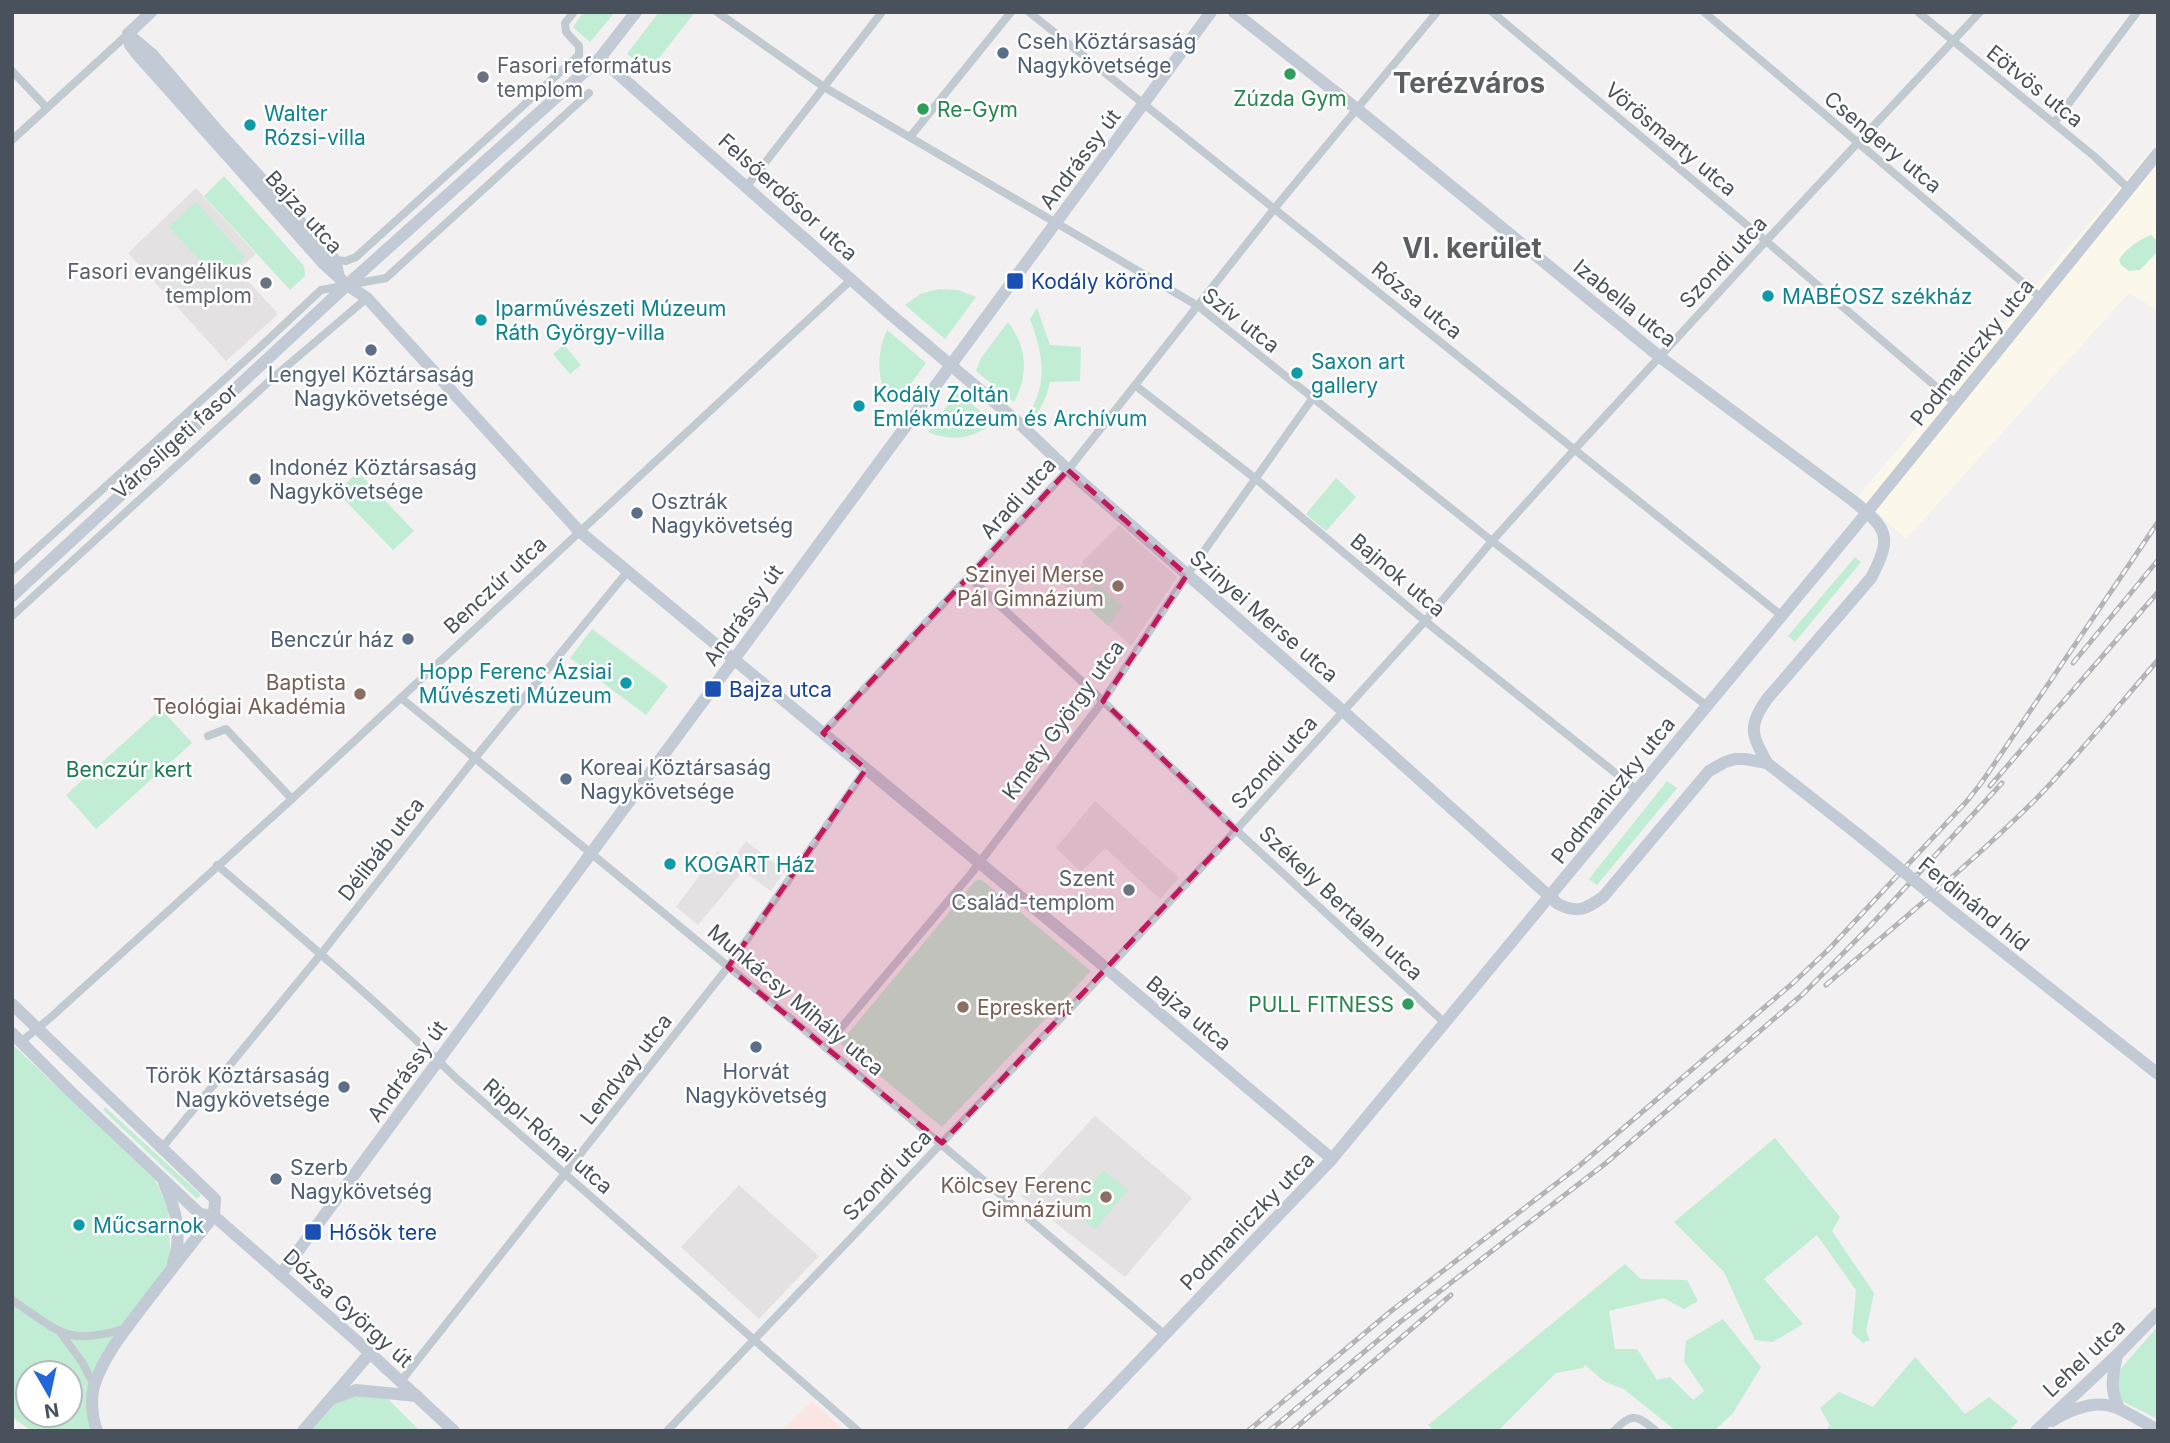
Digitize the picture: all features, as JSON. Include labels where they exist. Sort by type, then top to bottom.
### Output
[{"type":"street","points":[[12,140],[151,12]]},
{"type":"street","points":[[335,260],[346,261],[356,257],[579,55],[579,46],[566,32],[565,23],[574,12]]},
{"type":"street","name":"Városligeti fasor","points":[[12,596],[343,281],[600,58],[636,12]]},
{"type":"street","name":"Szív utca","points":[[717,12],[824,87],[1199,306],[1492,541],[1707,706]]},
{"type":"street","points":[[747,186],[882,12]]},
{"type":"street","points":[[910,137],[1011,12]]},
{"type":"street","name":"Rózsa utca","points":[[1029,12],[1782,615]]},
{"type":"street","name":"Andrássy út","points":[[281,1274],[1211,12]]},
{"type":"street","name":"Izabella utca","points":[[1234,12],[1660,357],[1867,512]]},
{"type":"street","name":"Aradi utca","points":[[823,733],[1068,470],[1274,209],[1437,12]]},
{"type":"street","name":"Vörösmarty utca","points":[[1492,12],[1955,403]]},
{"type":"street","name":"Csengery utca","points":[[1704,12],[2041,298]]},
{"type":"street","name":"Eötvös utca","points":[[1918,12],[2054,123],[2129,189]]},
{"type":"street","name":"Szondi utca","points":[[667,1431],[1236,830],[1425,621],[1575,449],[1980,12]]},
{"type":"street","points":[[2054,123],[2137,12]]},
{"type":"street","name":"Bajza utca","points":[[128,34],[152,54],[335,260],[343,281]]},
{"type":"street","name":"Bajza utca","points":[[128,34],[136,53],[319,259],[367,298],[579,531],[1332,1159]]},
{"type":"street","name":"Felsőerdősor utca","points":[[600,58],[951,366]]},
{"type":"street","points":[[12,71],[47,108]]},
{"type":"street","name":"Városligeti fasor","points":[[12,571],[321,290],[343,281],[386,278],[589,93]]},
{"type":"street","points":[[549,105],[561,118]]},
{"type":"street","name":"Podmaniczky utca","points":[[1073,1431],[1332,1159],[1638,791],[2158,153]]},
{"type":"street","name":"Benczúr utca","points":[[17,1037],[37,1028],[80,991],[292,799],[852,279]]},
{"type":"street","name":"Városligeti fasor","points":[[12,615],[274,377],[367,298]]},
{"type":"street","name":"Szinyei Merse utca","points":[[951,366],[1019,423],[1068,470],[1551,896]]},
{"type":"street","name":"Bajnok utca","points":[[1136,386],[1256,479],[1425,621],[1638,791]]},
{"type":"street","name":"Kmety György utca","points":[[825,1047],[978,862],[1103,701],[1187,575],[1312,399]]},
{"type":"street","name":"Ferdinánd híd","points":[[1867,512],[1884,532],[1885,543],[1879,564],[1871,578],[1757,714],[1752,728],[1758,746],[1769,765],[2158,1074]]},
{"type":"street","name":"Délibáb utca","points":[[161,1149],[628,572]]},
{"type":"street","name":"Székely Bertalan utca","points":[[970,577],[1236,830],[1446,1023]]},
{"type":"street","name":"Munkácsy Mihály utca","points":[[401,698],[942,1143],[1165,1335]]},
{"type":"street","points":[[208,736],[226,729],[292,799]]},
{"type":"street","points":[[1551,896],[1558,904],[1570,910],[1590,907],[1604,897],[1709,771],[1735,759],[1769,765]]},
{"type":"street","name":"Lendvay utca","points":[[401,1381],[728,968],[866,769]]},
{"type":"street","name":"Rippl-Rónai utca","points":[[218,865],[858,1431]]},
{"type":"street","name":"Dózsa György út","points":[[12,1004],[215,1199],[214,1216]]},
{"type":"street","name":"Dózsa György út","points":[[17,1037],[200,1214],[214,1216],[454,1431]]},
{"type":"street","points":[[161,1177],[177,1217],[177,1252],[171,1270]]},
{"type":"street","points":[[97,1431],[92,1405],[94,1385],[107,1358],[214,1216]]},
{"type":"street","points":[[12,1300],[60,1332],[80,1338],[127,1328]]},
{"type":"street","name":"Lehel utca","points":[[2037,1431],[2158,1313]]},
{"type":"street","points":[[60,1332],[82,1362],[94,1385]]},
{"type":"street","points":[[303,1431],[370,1353]]},
{"type":"street","points":[[2117,1355],[2111,1380],[2119,1408]]},
{"type":"street","points":[[329,1401],[356,1391],[418,1396]]},
{"type":"street","points":[[2037,1431],[2060,1416],[2087,1406],[2106,1405],[2119,1408],[2158,1430]]},
{"type":"street","points":[[1614,1431],[1625,1419],[1634,1417],[1642,1419],[1656,1431]]},
{"type":"highlighted area","points":[[1068,470],[1187,575],[1103,701],[1236,830],[942,1143],[728,967],[866,769],[823,733]]},
{"type":"shaded area","points":[[2158,142],[2158,311],[2129,293],[1906,539],[1858,496]]},
{"type":"shaded area","points":[[196,188],[256,254],[238,270],[278,314],[226,361],[128,253]]},
{"type":"shaded area","name":"Szinyei Merse Pál Gimnázium","points":[[1119,525],[1177,577],[1131,646],[1063,584]]},
{"type":"shaded area","points":[[1095,801],[1179,878],[1160,899],[1105,848],[1081,872],[1056,848]]},
{"type":"shaded area","points":[[746,841],[785,871],[771,891],[743,871],[698,925],[676,907],[718,851],[731,861]]},
{"type":"shaded area","name":"Kölcsey Ferenc Gimnázium","points":[[1095,1116],[1192,1198],[1125,1277],[1021,1196]]},
{"type":"shaded area","points":[[739,1185],[819,1256],[759,1319],[681,1247]]},
{"type":"shaded area","points":[[812,1401],[845,1431],[782,1431]]},
{"type":"green space","points":[[584,12],[615,12],[590,42],[573,27]]},
{"type":"green space","points":[[659,12],[695,12],[649,71],[627,54]]},
{"type":"green space","points":[[224,176],[304,266],[305,276],[290,290],[204,196]]},
{"type":"green space","points":[[196,202],[245,257],[219,281],[169,227]]},
{"type":"green space","points":[[2151,235],[2157,241],[2158,251],[2140,270],[2129,271],[2121,265],[2119,260],[2125,252]]},
{"type":"green space","points":[[939,289],[958,290],[976,297],[945,339],[905,305],[920,294]]},
{"type":"green space","points":[[1037,308],[1050,345],[1081,347],[1080,381],[1050,382],[1043,403],[1031,422],[1027,417],[1039,392],[1042,368],[1030,319]]},
{"type":"green space","points":[[1008,322],[1019,341],[1024,361],[1022,382],[1014,402],[976,371],[981,358]]},
{"type":"green space","points":[[887,330],[926,363],[896,404],[889,402],[880,375],[881,348]]},
{"type":"green space","points":[[564,345],[581,365],[570,374],[553,354]]},
{"type":"green space","points":[[957,392],[994,422],[979,432],[962,437],[946,437],[928,432]]},
{"type":"green space","points":[[358,472],[414,531],[393,550],[337,492]]},
{"type":"green space","points":[[1336,478],[1356,497],[1326,531],[1306,514]]},
{"type":"green space","points":[[1855,557],[1861,562],[1795,642],[1788,636]]},
{"type":"green space","points":[[1097,583],[1123,606],[1108,626],[1080,600]]},
{"type":"green space","points":[[592,629],[668,686],[646,715],[570,658]]},
{"type":"green space","name":"Benczúr kert","points":[[161,709],[192,743],[96,829],[66,795]]},
{"type":"green space","points":[[1667,781],[1677,788],[1597,885],[1589,879]]},
{"type":"green space","name":"Epreskert","points":[[976,880],[982,880],[1091,971],[942,1127],[840,1043]]},
{"type":"green space","points":[[12,1044],[155,1180],[168,1208],[171,1270],[94,1385],[97,1431],[29,1429],[84,1429],[84,1359],[14,1359],[14,1418]]},
{"type":"green space","points":[[105,1107],[201,1195],[197,1199],[103,1110]]},
{"type":"green space","points":[[1775,1138],[1840,1217],[1832,1231],[1874,1293],[1866,1331],[1870,1340],[1863,1343],[1852,1333],[1856,1290],[1817,1235],[1764,1279],[1803,1324],[1773,1342],[1755,1340],[1724,1272],[1674,1222]]},
{"type":"green space","points":[[1103,1170],[1128,1190],[1095,1229],[1071,1210]]},
{"type":"green space","points":[[1625,1264],[1641,1279],[1687,1280],[1698,1301],[1684,1309],[1664,1298],[1609,1311],[1615,1349],[1637,1349],[1657,1380],[1670,1377],[1693,1400],[1704,1391],[1684,1361],[1686,1341],[1723,1319],[1761,1367],[1733,1413],[1714,1431],[1676,1431],[1624,1389],[1605,1382],[1585,1365],[1583,1368],[1556,1373],[1498,1431],[1434,1431],[1428,1425]]},
{"type":"green space","points":[[2158,1326],[2158,1419],[2122,1401],[2114,1388],[2118,1372]]},
{"type":"green space","points":[[1915,1357],[1965,1414],[1989,1397],[2018,1421],[2009,1431],[1825,1431],[1830,1425],[1820,1408],[1839,1392],[1873,1407]]},
{"type":"green space","points":[[362,1394],[384,1395],[420,1431],[303,1431],[329,1401]]},
{"type":"railway","points":[[1248,1431],[1391,1311],[1579,1166],[1829,949],[1982,782],[2158,522]]},
{"type":"railway","points":[[2073,663],[2158,560]]},
{"type":"railway","points":[[1990,786],[2158,592]]},
{"type":"railway","points":[[1826,985],[2013,822],[2084,746],[2158,660]]},
{"type":"railway","points":[[1269,1431],[1400,1322],[1606,1163],[1803,994],[2002,783]]},
{"type":"railway","points":[[1292,1431],[1451,1295]]},
{"type":"place","name":"Cseh Köztársaság Nagykövetsége","points":[[1003,53]]},
{"type":"place","name":"Zúzda Gym","points":[[1290,74]]},
{"type":"place","name":"Fasori református templom","points":[[483,77]]},
{"type":"place","name":"Re-Gym","points":[[923,109]]},
{"type":"place","name":"Walter Rózsi-villa","points":[[250,125]]},
{"type":"place","name":"Kodály körönd","points":[[1015,281]]},
{"type":"place","name":"Fasori evangélikus templom","points":[[266,283]]},
{"type":"place","name":"MABÉOSZ székház","points":[[1768,296]]},
{"type":"place","name":"Iparművészeti Múzeum Ráth György-villa","points":[[481,320]]},
{"type":"place","name":"Lengyel Köztársaság Nagykövetsége","points":[[371,350]]},
{"type":"place","name":"Saxon art gallery","points":[[1297,373]]},
{"type":"place","name":"Kodály Zoltán Emlékmúzeum és Archívum","points":[[859,406]]},
{"type":"place","name":"Indonéz Köztársaság Nagykövetsége","points":[[255,479]]},
{"type":"place","name":"Osztrák Nagykövetség","points":[[637,513]]},
{"type":"place","name":"Szinyei Merse Pál Gimnázium","points":[[1118,586]]},
{"type":"place","name":"Benczúr ház","points":[[408,639]]},
{"type":"place","name":"Hopp Ferenc Ázsiai Művészeti Múzeum","points":[[626,683]]},
{"type":"place","name":"Bajza utca","points":[[713,689]]},
{"type":"place","name":"Baptista Teológiai Akadémia","points":[[360,694]]},
{"type":"place","name":"Koreai Köztársaság Nagykövetsége","points":[[566,779]]},
{"type":"place","name":"KOGART Ház","points":[[670,864]]},
{"type":"place","name":"Szent Család-templom","points":[[1129,890]]},
{"type":"place","name":"PULL FITNESS","points":[[1408,1004]]},
{"type":"place","name":"Epreskert","points":[[963,1007]]},
{"type":"place","name":"Horvát Nagykövetség","points":[[756,1047]]},
{"type":"place","name":"Török Köztársaság Nagykövetsége","points":[[344,1087]]},
{"type":"place","name":"Szerb Nagykövetség","points":[[276,1179]]},
{"type":"place","name":"Kölcsey Ferenc Gimnázium","points":[[1106,1197]]},
{"type":"place","name":"Műcsarnok","points":[[79,1225]]},
{"type":"place","name":"Hősök tere","points":[[313,1232]]},
{"type":"district","name":"Terézváros","points":[[1469,83]]},
{"type":"district","name":"VI. kerület","points":[[1472,248]]}]
